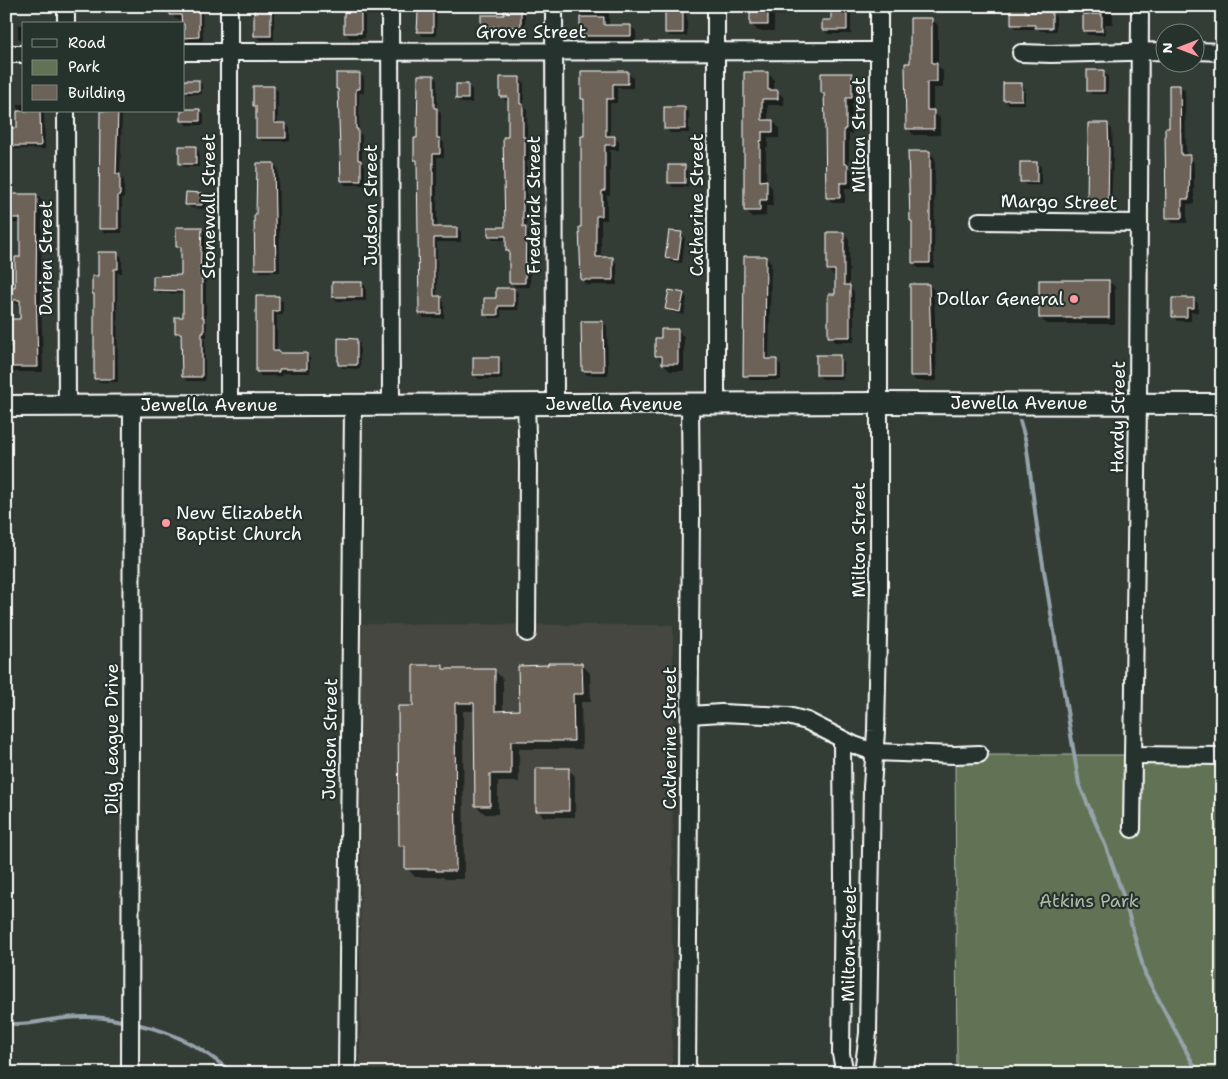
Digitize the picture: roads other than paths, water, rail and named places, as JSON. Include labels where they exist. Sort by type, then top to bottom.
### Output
[{"type":"main road","name":"Jewella Avenue","points":[[6,406],[879,403],[1222,404]]},
{"type":"street","points":[[66,6],[66,22]]},
{"type":"street","name":"Stonewall Street","points":[[228,6],[229,405]]},
{"type":"street","name":"Judson Street","points":[[390,6],[391,405]]},
{"type":"street","name":"Frederick Street","points":[[554,6],[555,404]]},
{"type":"street","name":"Catherine Street","points":[[716,6],[716,404]]},
{"type":"street","name":"Milton Street","points":[[863,1073],[868,1033],[872,787],[879,589],[878,6]]},
{"type":"street","name":"Hardy Street","points":[[1132,829],[1138,403],[1140,6]]},
{"type":"street","name":"Grove Street","points":[[185,52],[879,51]]},
{"type":"street","points":[[1021,53],[1156,51]]},
{"type":"street","points":[[1206,51],[1222,52]]},
{"type":"street","points":[[6,54],[22,54]]},
{"type":"street","name":"Darien Street","points":[[66,112],[67,406]]},
{"type":"street","name":"Margo Street","points":[[979,221],[1139,223]]},
{"type":"street","points":[[526,404],[528,464],[527,634]]},
{"type":"street","name":"Catherine Street","points":[[686,1073],[690,715],[690,404]]},
{"type":"street","name":"Dilg League Drive","points":[[130,1073],[132,405]]},
{"type":"street","name":"Judson Street","points":[[347,1073],[354,405]]},
{"type":"street","points":[[690,715],[721,713],[788,716],[807,721],[842,740],[874,752],[979,754]]},
{"type":"street","name":"Milton Street","points":[[842,740],[841,1054],[845,1073]]},
{"type":"street","points":[[1134,755],[1222,756]]},
{"type":"waterway","points":[[1020,421],[1026,442],[1038,534],[1079,784],[1106,847],[1124,898],[1145,974],[1198,1073]]},
{"type":"waterway","points":[[6,1023],[23,1024],[85,1017],[121,1021]]},
{"type":"waterway","points":[[140,1025],[178,1037],[211,1056],[232,1073]]},
{"type":"place","name":"Dollar General","points":[[1074,299]]},
{"type":"place","name":"New Elizabeth Baptist Church","points":[[166,523]]},
{"type":"park label","name":"Atkins Park","points":[[1089,901]]}]
